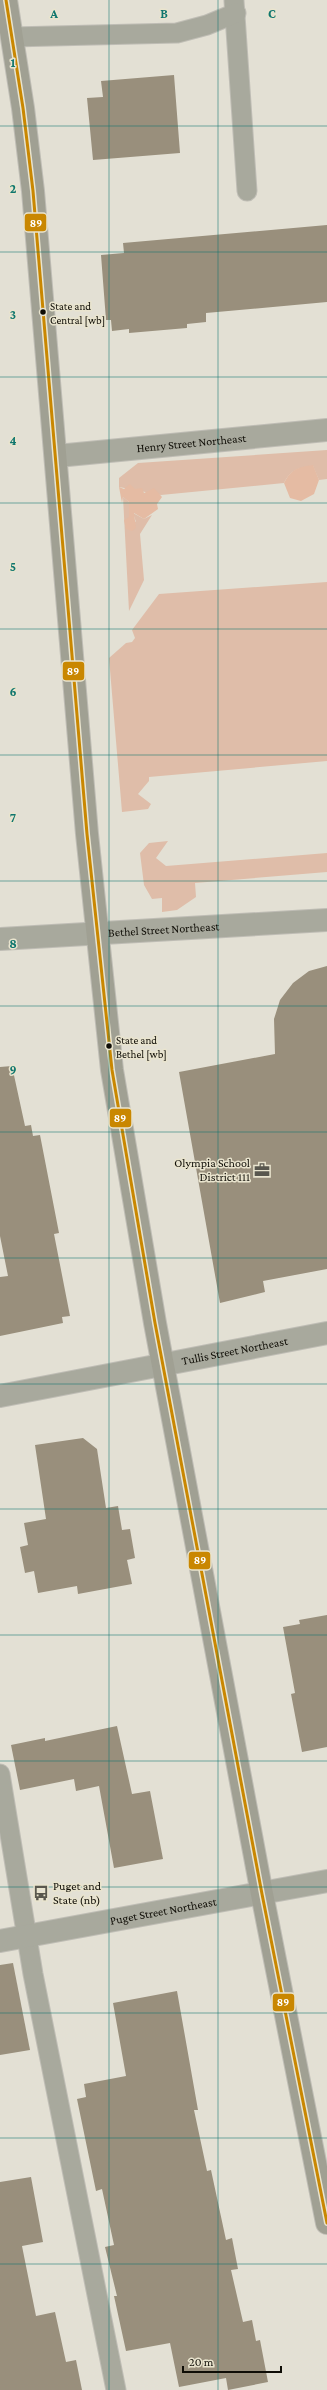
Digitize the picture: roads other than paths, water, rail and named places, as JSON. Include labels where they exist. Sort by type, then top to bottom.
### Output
[{"type":"main road","points":[[6,0],[32,184],[96,932],[112,1070],[163,1363],[262,1894],[327,2224]]},
{"type":"street","name":"Henry Street Northeast","points":[[56,456],[327,430]]},
{"type":"street","name":"Bethel Street Northeast","points":[[0,939],[96,932],[327,920]]},
{"type":"street","name":"Tullis Street Northeast","points":[[0,1396],[327,1332]]},
{"type":"street","name":"Puget Street Northeast","points":[[0,1941],[327,1881]]},
{"type":"lane","points":[[12,37],[177,33],[207,25],[235,6]]},
{"type":"lane","points":[[235,6],[246,191]]},
{"type":"lane","points":[[0,1774],[27,1936],[116,2390]]},
{"type":"place","name":"State and Central [wb]","points":[[43,312]]},
{"type":"place","name":"State and Bethel [wb]","points":[[109,1046]]},
{"type":"place","name":"Olympia School District 111","points":[[262,1170]]},
{"type":"place","name":"Puget and State (nb)","points":[[41,1893]]}]
